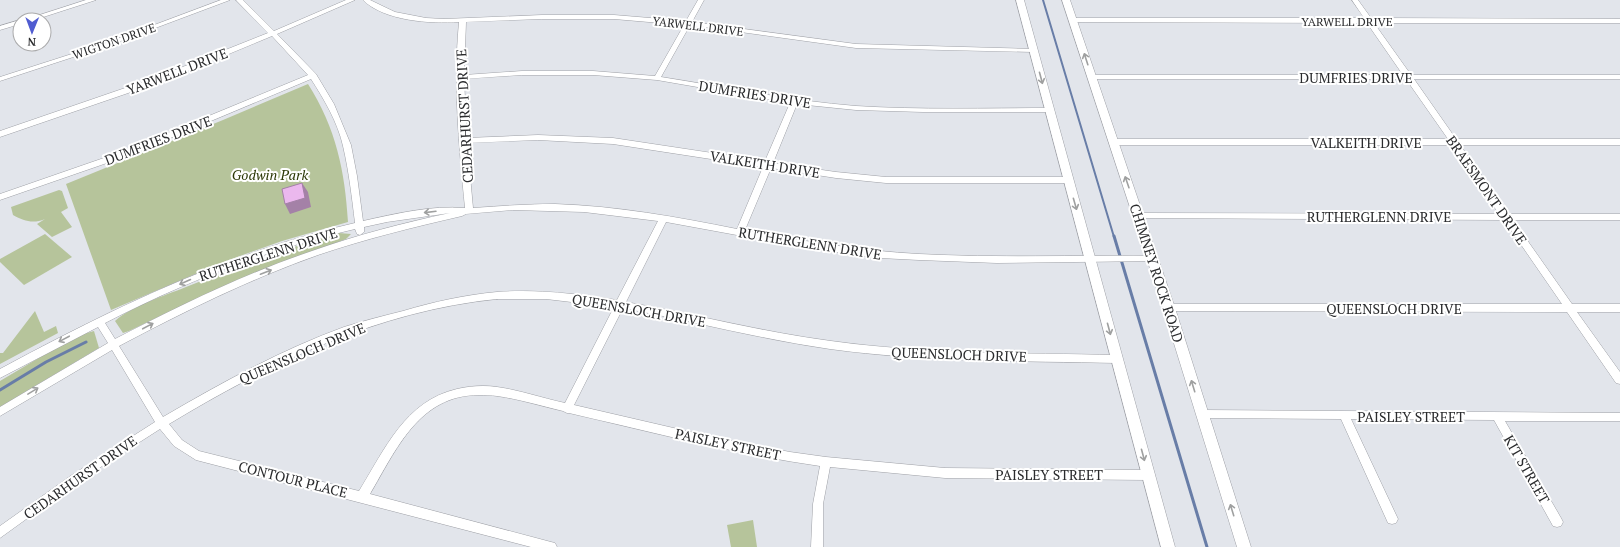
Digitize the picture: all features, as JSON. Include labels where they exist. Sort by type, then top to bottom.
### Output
[{"type":"main road","points":[[1020,0],[1168,547]]},
{"type":"main road","name":"CHIMNEY ROCK ROAD","points":[[1066,0],[1074,20],[1169,308],[1244,547]]},
{"type":"street","points":[[52,12],[93,0]]},
{"type":"street","name":"WIGTON DRIVE","points":[[0,79],[108,44],[227,0]]},
{"type":"street","points":[[239,0],[245,4],[302,63],[313,76],[330,104],[347,145],[353,176],[361,239]]},
{"type":"street","name":"YARWELL DRIVE","points":[[0,134],[163,78],[274,34],[352,0]]},
{"type":"street","name":"YARWELL DRIVE","points":[[366,0],[375,6],[408,18],[426,20],[463,21],[586,16],[688,23],[856,46],[1033,50]]},
{"type":"street","points":[[657,78],[701,0]]},
{"type":"street","name":"BRAESMONT DRIVE","points":[[1355,0],[1620,380]]},
{"type":"street","name":"YARWELL DRIVE","points":[[1074,20],[1620,21]]},
{"type":"street","name":"CEDARHURST DRIVE","points":[[463,21],[460,43],[460,78],[463,141],[469,211]]},
{"type":"street","points":[[0,28],[12,24]]},
{"type":"street","name":"DUMFRIES DRIVE","points":[[460,78],[493,74],[550,72],[593,73],[657,78],[794,101],[849,107],[883,109],[1050,110]]},
{"type":"street","name":"DUMFRIES DRIVE","points":[[0,197],[127,153],[313,76]]},
{"type":"street","name":"DUMFRIES DRIVE","points":[[1092,77],[1620,77]]},
{"type":"street","points":[[740,233],[794,101]]},
{"type":"street","name":"VALKEITH DRIVE","points":[[463,141],[520,137],[576,138],[768,164],[836,175],[886,180],[1068,180]]},
{"type":"street","name":"VALKEITH DRIVE","points":[[1113,142],[1620,142]]},
{"type":"street","name":"RUTHERGLENN DRIVE","points":[[0,374],[99,321],[224,266],[287,245],[359,226],[415,214],[450,210],[469,211],[548,207],[612,211],[663,218],[740,233],[842,250],[907,257],[1152,259]]},
{"type":"street","name":"RUTHERGLENN DRIVE","points":[[0,412],[114,344],[169,315],[258,275],[315,253],[361,239],[469,211]]},
{"type":"street","name":"RUTHERGLENN DRIVE","points":[[1138,216],[1620,217]]},
{"type":"street","points":[[567,409],[663,218]]},
{"type":"street","name":"QUEENSLOCH DRIVE","points":[[161,422],[260,368],[348,330],[447,303],[507,295],[570,296],[621,303],[789,339],[874,351],[964,356],[1117,358]]},
{"type":"street","name":"QUEENSLOCH DRIVE","points":[[1169,308],[1620,308]]},
{"type":"street","name":"CONTOUR PLACE","points":[[99,321],[161,422],[178,443],[196,455],[551,547]]},
{"type":"street","name":"PAISLEY STREET","points":[[362,497],[408,423],[419,411],[432,402],[448,395],[479,389],[496,391],[567,409],[708,441],[790,457],[826,462],[945,473],[1148,475]]},
{"type":"street","name":"PAISLEY STREET","points":[[1202,414],[1620,417]]},
{"type":"street","points":[[1344,415],[1392,519]]},
{"type":"street","name":"KIT STREET","points":[[1497,416],[1556,522]]},
{"type":"street","name":"CEDARHURST DRIVE","points":[[0,533],[77,476],[161,422]]},
{"type":"street","points":[[816,547],[818,504],[826,462]]},
{"type":"green space","name":"Godwin Park","points":[[308,84],[326,117],[337,150],[347,203],[348,222],[282,241],[226,261],[111,310],[66,184]]},
{"type":"green space","points":[[59,190],[62,191],[68,208],[61,212],[72,227],[52,237],[37,224],[45,219],[41,221],[29,221],[13,215],[11,207]]},
{"type":"green space","points":[[339,233],[351,234],[346,239],[219,288],[129,331],[123,333],[115,321],[131,310],[159,297],[262,258]]},
{"type":"green space","points":[[45,234],[72,257],[24,285],[0,262],[0,259]]},
{"type":"green space","points":[[35,311],[44,332],[56,326],[58,333],[0,364],[0,353],[3,353]]},
{"type":"green space","points":[[94,331],[99,348],[0,407],[0,381],[76,336]]},
{"type":"green space","points":[[753,520],[757,547],[731,547],[727,525]]},
{"type":"building","points":[[302,183],[305,198],[285,204],[282,189]]},
{"type":"waterway","points":[[1043,0],[1114,237]]},
{"type":"waterway","points":[[1114,236],[1207,547]]},
{"type":"waterway","points":[[0,390],[46,362],[86,342]]}]
